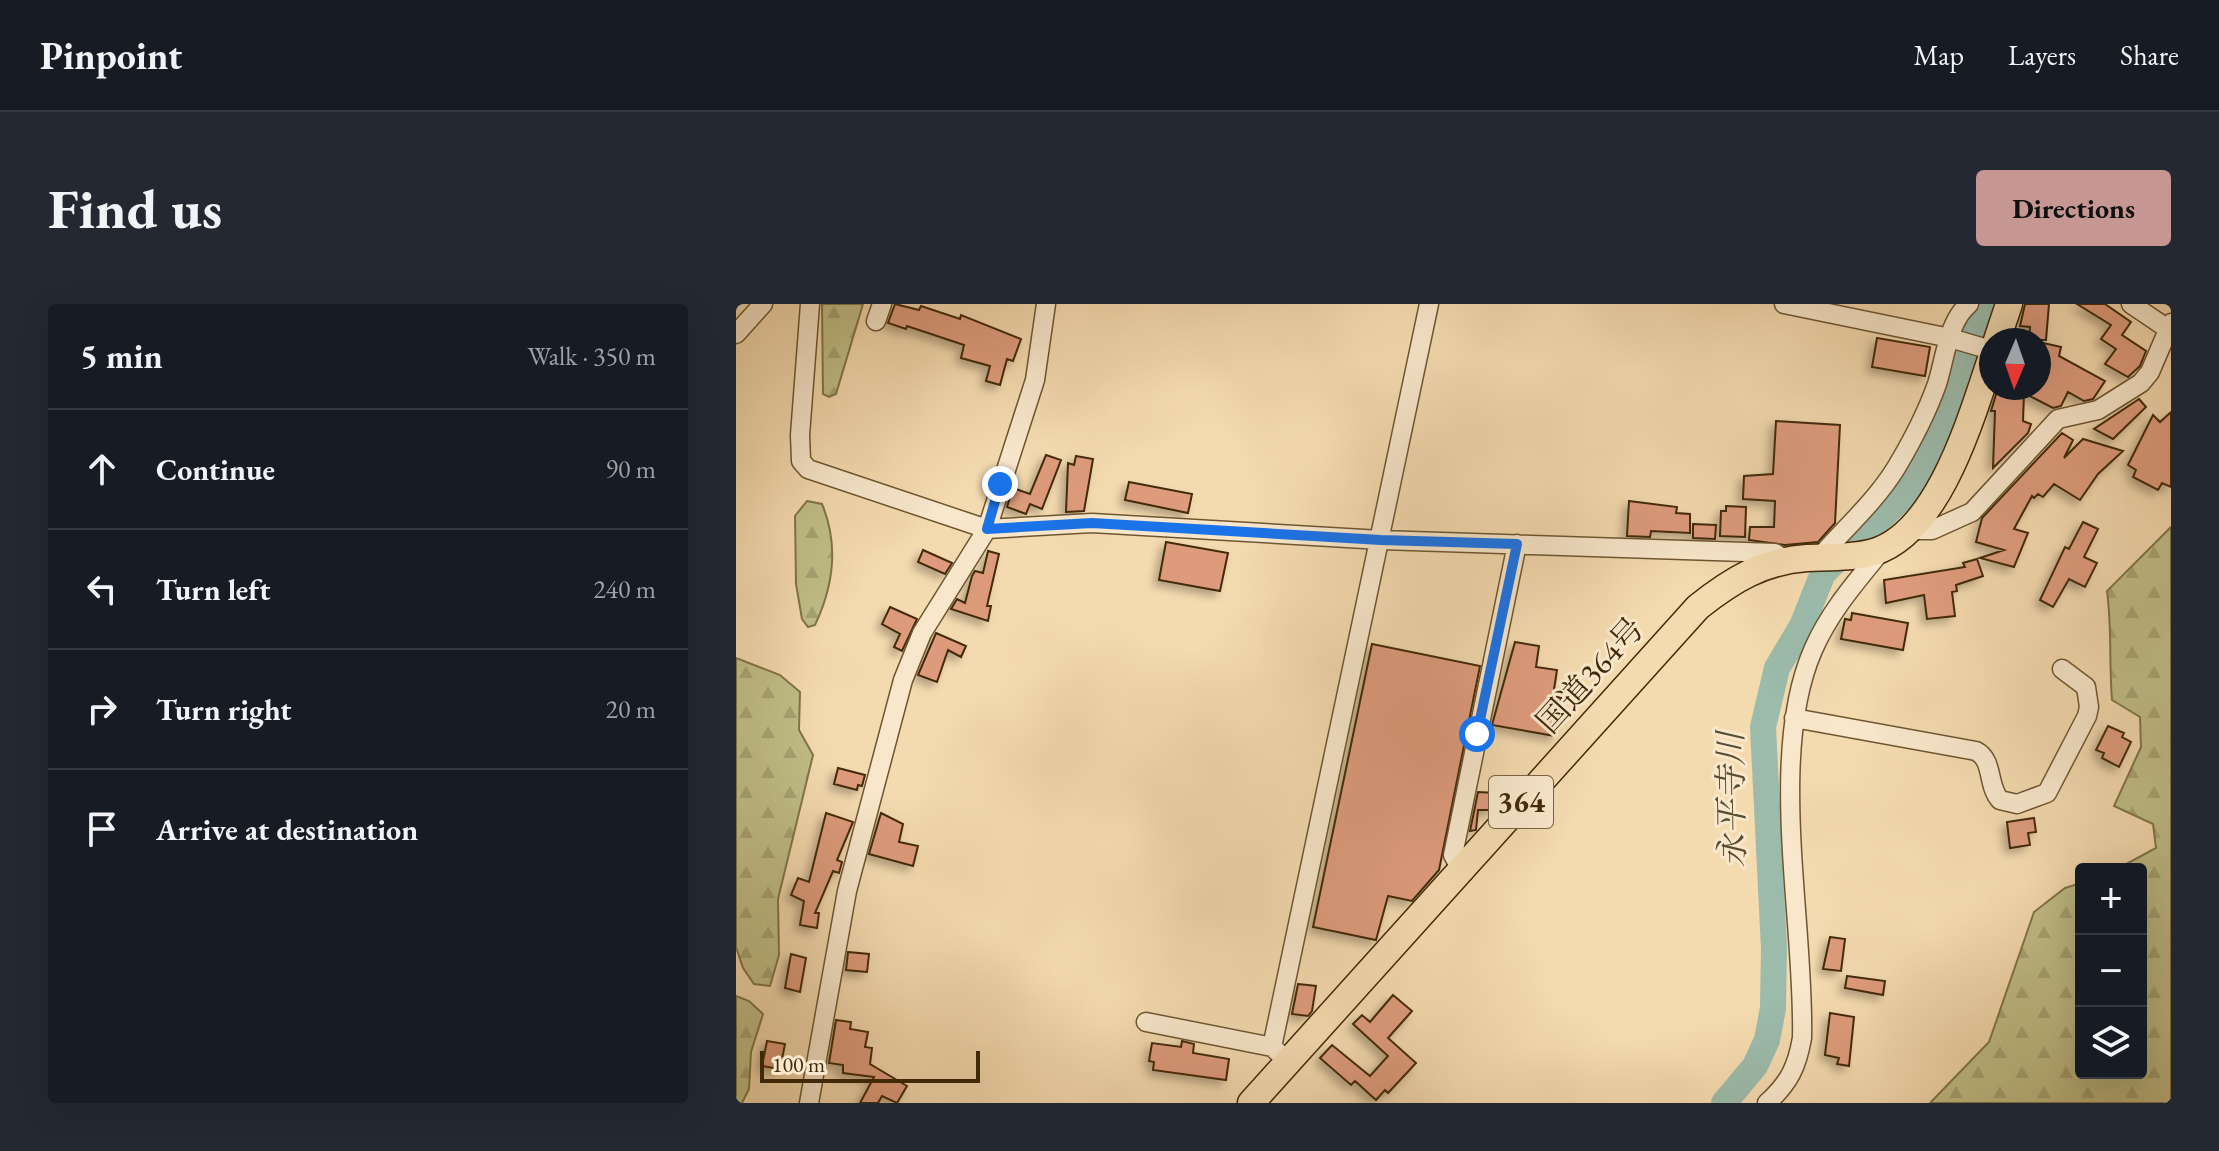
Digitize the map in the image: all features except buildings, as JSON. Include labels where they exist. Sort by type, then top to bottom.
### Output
[{"type":"highway","name":"国道364号","points":[[2000,328],[2009,304]]},
{"type":"highway","name":"国道364号","points":[[1251,1103],[1281,1054],[1461,869],[1698,607],[1745,573],[1786,560],[1879,550],[1912,530],[1939,489],[1979,382]]},
{"type":"street","points":[[736,334],[763,304]]},
{"type":"street","points":[[810,304],[800,435],[801,461],[808,469],[987,529],[1092,523],[1381,540],[1775,553],[1786,560]]},
{"type":"street","points":[[809,1103],[847,891],[903,680],[922,633],[987,529],[1035,380],[1046,304]]},
{"type":"street","points":[[1146,1022],[1281,1054],[1429,304]]},
{"type":"street","points":[[1784,304],[1979,346]]},
{"type":"street","points":[[1822,558],[1896,468],[1936,386],[1962,309],[1969,304]]},
{"type":"street","points":[[1912,530],[1932,530],[1972,512],[2058,419],[2098,410],[2141,383],[2150,372],[2170,326],[2131,304]]},
{"type":"street","points":[[1461,869],[1453,855],[1517,544]]},
{"type":"street","points":[[1767,1103],[1785,1086],[1797,1067],[1802,1038],[1793,833],[1794,718],[1813,650],[1837,604],[1879,550]]},
{"type":"street","points":[[1794,718],[1976,751],[1986,760],[1992,787],[2000,800],[2026,803],[2047,793],[2089,707],[2086,687],[2062,669]]},
{"type":"green space","points":[[822,304],[863,304],[836,394],[829,397],[823,394]]},
{"type":"green space","points":[[807,501],[822,504],[832,550],[826,595],[815,625],[808,627],[802,619],[796,584],[795,516]]},
{"type":"green space","points":[[2171,527],[2171,1103],[1930,1103],[1989,1042],[2034,912],[2065,888],[2075,885],[2075,1079],[2147,1079],[2147,863],[2128,863],[2156,848],[2153,824],[2114,806],[2141,747],[2140,717],[2112,700],[2107,591]]},
{"type":"green space","points":[[736,658],[780,675],[800,692],[799,730],[813,755],[778,899],[779,955],[770,986],[754,984],[743,968],[736,947]]},
{"type":"green space","points":[[736,996],[749,1001],[763,1014],[751,1052],[749,1089],[742,1103],[736,1103]]},
{"type":"waterway","name":"永平寺川","points":[[1724,1103],[1755,1066],[1767,1040],[1773,1008],[1774,948],[1763,727],[1777,668],[1802,626],[1823,573],[1906,494],[1933,447],[1980,304]]},
{"type":"route","points":[[1000,484],[987,529],[1011,529],[1046,523],[1092,523],[1381,540],[1517,544],[1477,734]]}]
